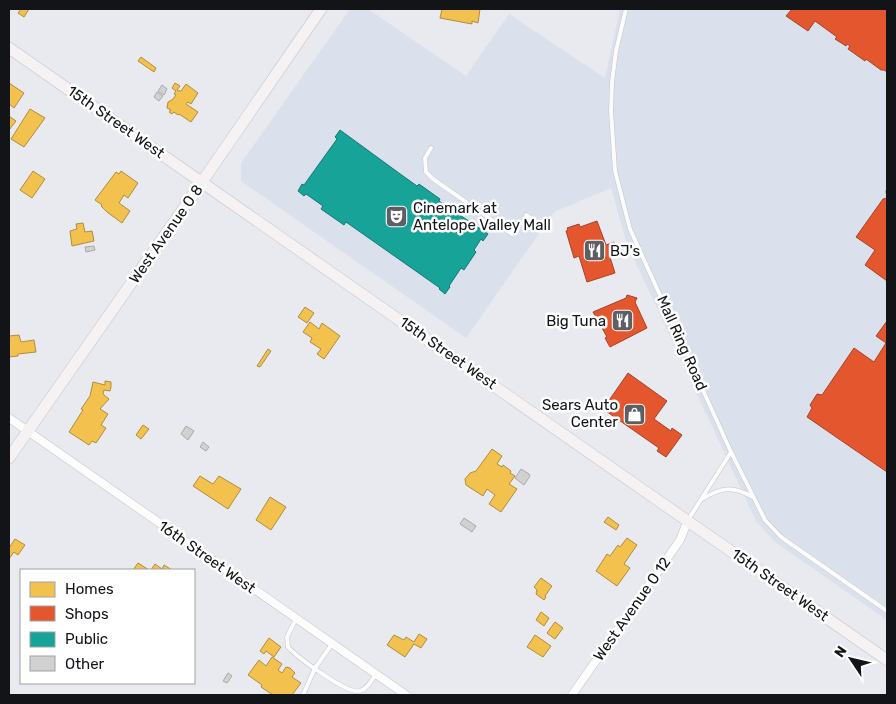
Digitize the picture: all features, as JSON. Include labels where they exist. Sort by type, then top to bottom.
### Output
[{"type":"street","name":"West Avenue O 8","points":[[9,458],[321,9]]},
{"type":"street","name":"15th Street West","points":[[9,48],[887,660]]},
{"type":"street","name":"16th Street West","points":[[9,418],[406,695]]},
{"type":"street","name":"West Avenue O 12","points":[[572,695],[680,540],[688,520]]},
{"type":"lane","name":"Mall Ring Road","points":[[626,9],[618,38],[612,82],[611,121],[615,171],[630,229],[731,452],[765,520],[776,533],[887,611]]},
{"type":"lane","points":[[431,148],[425,158],[426,172],[433,179],[512,234]]},
{"type":"lane","points":[[526,215],[547,229]]},
{"type":"lane","points":[[688,520],[731,452]]},
{"type":"lane","points":[[700,500],[715,491],[730,488],[742,491],[753,497]]},
{"type":"lane","points":[[297,619],[287,637],[288,648],[315,668],[348,690],[361,693],[376,674]]},
{"type":"lane","points":[[303,695],[315,668],[332,644]]},
{"type":"shaded area","points":[[350,9],[368,9],[466,76],[509,14],[605,78],[620,9],[887,9],[887,620],[775,542],[756,521],[627,244],[611,188],[554,212],[466,338],[241,181],[241,163]]},
{"type":"building: Homes","points":[[21,9],[29,9],[24,17],[18,13]]},
{"type":"building: Homes","points":[[442,9],[480,9],[478,23],[472,21],[472,24],[440,18]]},
{"type":"building: Homes","points":[[141,57],[156,68],[154,72],[138,61]]},
{"type":"building: Homes","points":[[9,83],[24,93],[14,108],[9,104]]},
{"type":"building: Homes","points":[[175,83],[180,86],[177,90],[179,91],[186,84],[198,93],[191,104],[188,102],[186,104],[198,112],[191,122],[179,114],[174,112],[172,114],[169,112],[171,110],[167,108],[168,102],[176,95],[174,94],[176,91],[172,88]]},
{"type":"building: Homes","points":[[30,109],[45,118],[24,147],[11,139]]},
{"type":"building: Homes","points":[[9,116],[16,121],[9,130]]},
{"type":"building: Homes","points":[[33,171],[45,179],[32,198],[20,190]]},
{"type":"building: Homes","points":[[121,171],[138,183],[128,198],[124,195],[119,203],[130,211],[122,223],[95,200],[116,172],[119,174]]},
{"type":"building: Homes","points":[[83,223],[85,232],[92,231],[94,241],[72,246],[70,231],[77,229],[76,224]]},
{"type":"building: Homes","points":[[305,307],[314,313],[307,323],[298,317]]},
{"type":"building: Homes","points":[[310,322],[319,329],[322,323],[340,336],[324,359],[317,354],[321,349],[310,342],[312,338],[303,332]]},
{"type":"building: Homes","points":[[19,335],[21,342],[34,340],[36,352],[9,357],[9,336]]},
{"type":"building: Homes","points":[[268,349],[271,351],[260,367],[257,366]]},
{"type":"building: Homes","points":[[105,381],[111,382],[110,391],[104,390],[103,394],[109,399],[100,409],[108,414],[101,425],[106,428],[96,443],[92,441],[89,445],[69,432],[90,396],[93,382],[105,385]]},
{"type":"building: Homes","points":[[143,425],[149,429],[141,439],[136,435]]},
{"type":"building: Homes","points":[[492,449],[502,456],[497,464],[502,467],[503,465],[515,476],[509,484],[517,489],[501,512],[489,504],[495,495],[487,489],[483,496],[466,485],[465,479],[470,473],[476,471]]},
{"type":"building: Homes","points":[[200,476],[213,484],[219,476],[241,489],[228,509],[193,486]]},
{"type":"building: Homes","points":[[270,497],[286,507],[271,530],[256,520]]},
{"type":"building: Homes","points":[[608,517],[619,525],[616,530],[604,522]]},
{"type":"building: Homes","points":[[627,538],[637,545],[624,564],[630,568],[617,586],[596,571],[607,554],[610,556],[618,545],[620,547]]},
{"type":"building: Homes","points":[[15,539],[25,545],[18,555],[14,552],[9,559],[9,548]]},
{"type":"building: Homes","points":[[138,563],[147,569],[134,569]]},
{"type":"building: Homes","points":[[155,564],[162,569],[152,569]]},
{"type":"building: Homes","points":[[164,565],[170,569],[162,569]]},
{"type":"building: Homes","points":[[541,578],[552,586],[544,600],[536,594],[537,590],[534,587]]},
{"type":"building: Homes","points":[[541,612],[549,618],[544,626],[536,620]]},
{"type":"building: Homes","points":[[555,622],[563,628],[555,639],[547,633]]},
{"type":"building: Homes","points":[[419,634],[427,639],[421,648],[414,644],[405,657],[387,645],[394,635],[404,640],[406,637],[414,642]]},
{"type":"building: Homes","points":[[535,635],[551,646],[543,657],[527,647]]},
{"type":"building: Homes","points":[[269,638],[281,647],[274,657],[266,651],[264,654],[260,651]]},
{"type":"building: Homes","points":[[272,657],[282,664],[278,670],[282,673],[286,667],[290,668],[295,673],[292,677],[301,683],[292,695],[273,695],[248,675],[259,660],[266,666]]},
{"type":"building: Shops","points":[[792,9],[887,9],[887,72],[866,59],[865,61],[848,49],[850,46],[847,44],[846,46],[835,39],[837,37],[815,21],[808,31],[786,16]]},
{"type":"building: Shops","points":[[887,198],[887,281],[865,265],[875,250],[856,237],[883,199]]},
{"type":"building: Shops","name":"BJ's","points":[[597,221],[606,245],[614,242],[616,247],[617,251],[609,254],[615,273],[587,282],[579,256],[574,258],[566,231],[568,230],[567,228],[579,224],[580,227]]},
{"type":"building: Shops","name":"Big Tuna","points":[[627,295],[637,298],[635,302],[647,328],[610,347],[605,338],[607,337],[593,312],[626,298]]},
{"type":"building: Shops","points":[[887,321],[887,472],[807,417],[812,408],[810,405],[817,394],[822,395],[854,348],[874,362],[886,343],[876,336]]},
{"type":"building: Shops","name":"Sears Auto Center","points":[[628,373],[667,401],[654,419],[671,431],[672,428],[682,435],[666,457],[657,451],[659,448],[603,409]]},
{"type":"building: Public","name":"Cinemark at Antelope Valley Mall","points":[[340,130],[417,186],[419,184],[440,199],[439,201],[488,234],[483,241],[481,239],[474,250],[476,252],[464,270],[461,268],[445,294],[440,288],[346,222],[344,225],[321,209],[323,206],[306,194],[304,196],[298,191],[337,139],[335,137]]},
{"type":"building: Other","points":[[162,85],[167,89],[164,95],[158,91]]},
{"type":"building: Other","points":[[157,92],[163,96],[159,101],[154,97]]},
{"type":"building: Other","points":[[94,246],[95,250],[86,252],[85,247]]},
{"type":"building: Other","points":[[186,426],[194,431],[188,440],[181,434]]},
{"type":"building: Other","points":[[203,442],[209,447],[206,451],[200,447]]},
{"type":"building: Other","points":[[521,469],[530,476],[524,485],[515,478]]},
{"type":"building: Other","points":[[464,518],[476,526],[472,532],[460,524]]},
{"type":"building: Other","points":[[228,673],[232,676],[227,683],[223,681]]},
{"type":"place","name":"Cinemark at Antelope Valley Mall","points":[[397,217]]},
{"type":"place","name":"BJ's","points":[[594,251]]},
{"type":"place","name":"Big Tuna","points":[[622,321]]},
{"type":"place","name":"Sears Auto Center","points":[[634,414]]}]
